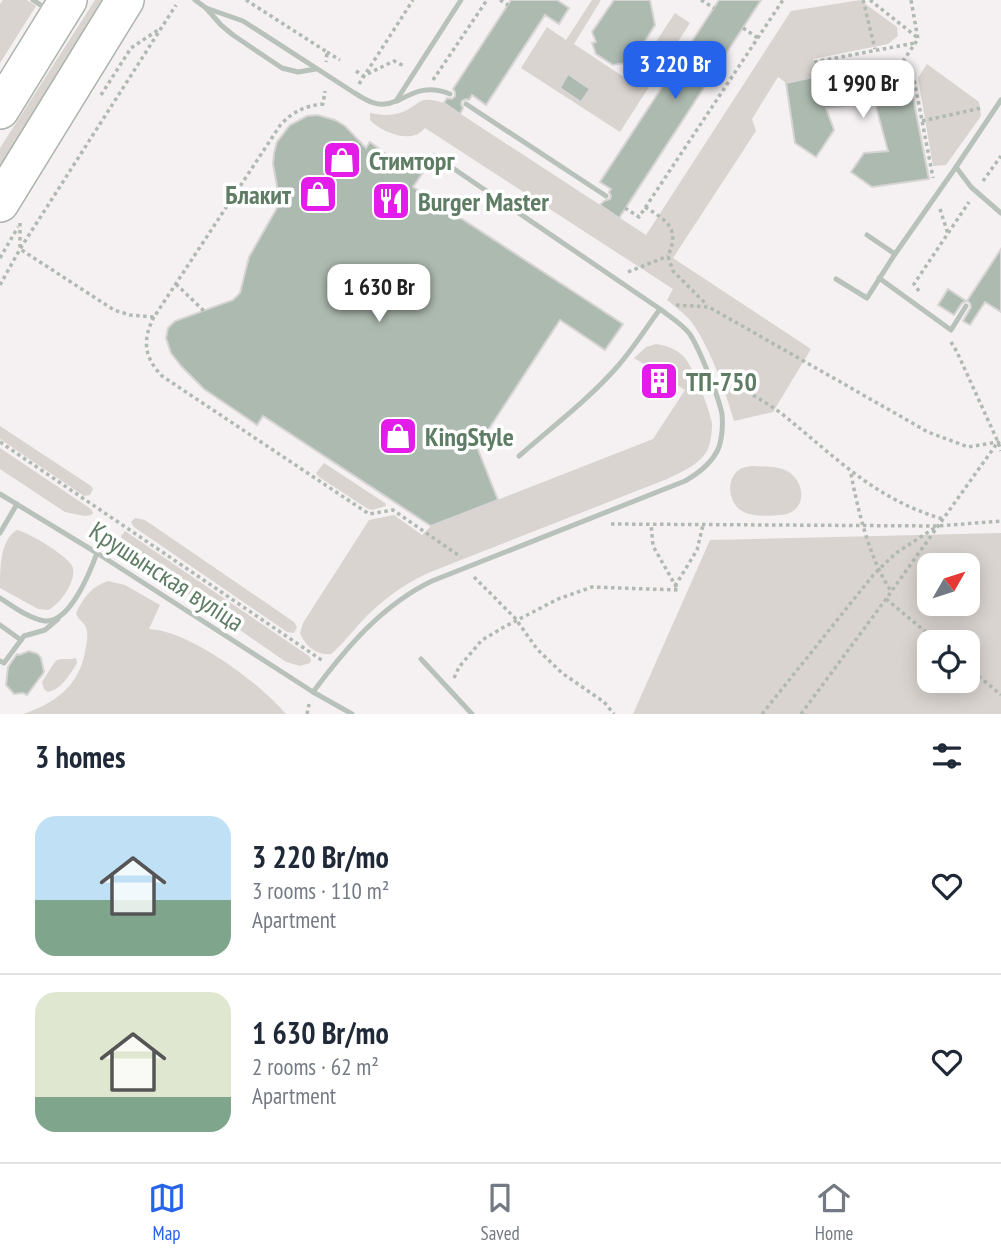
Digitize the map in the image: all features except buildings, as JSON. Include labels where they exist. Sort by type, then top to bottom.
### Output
[{"type":"highway","points":[[15,214],[125,0]]},
{"type":"highway","points":[[0,110],[53,5]]},
{"type":"lane","points":[[195,0],[233,35],[282,68],[298,72],[317,69]]},
{"type":"lane","points":[[396,101],[461,0]]},
{"type":"lane","points":[[206,8],[243,21],[353,93],[377,105],[390,104],[431,88],[450,93]]},
{"type":"lane","points":[[836,279],[867,298],[1001,100]]},
{"type":"lane","points":[[466,104],[606,196]]},
{"type":"lane","points":[[313,692],[346,649],[402,598],[432,581],[685,481],[699,473],[710,461],[718,449],[722,433],[722,415],[689,333],[653,304],[435,156]]},
{"type":"lane","points":[[956,167],[976,191],[1001,213]]},
{"type":"lane","points":[[867,235],[895,254]]},
{"type":"lane","points":[[879,278],[951,330],[965,306]]},
{"type":"lane","points":[[519,456],[603,382],[628,354],[660,309]]},
{"type":"lane","name":"Крушынская вуліца","points":[[0,494],[352,714]]},
{"type":"lane","points":[[0,533],[16,504]]},
{"type":"lane","points":[[1,664],[21,640],[49,627],[60,617],[83,584],[97,553]]},
{"type":"lane","points":[[0,598],[40,620],[50,621],[60,617]]},
{"type":"lane","points":[[0,625],[21,640]]},
{"type":"lane","points":[[421,659],[472,714]]},
{"type":"path","points":[[246,0],[340,60]]},
{"type":"path","points":[[353,93],[412,0]]},
{"type":"path","points":[[500,0],[508,5]]},
{"type":"path","points":[[701,0],[714,8]]},
{"type":"path","points":[[625,208],[639,217],[783,0]]},
{"type":"path","points":[[863,0],[875,50]]},
{"type":"path","points":[[870,0],[917,41]]},
{"type":"path","points":[[911,1],[917,41],[896,71],[914,79],[931,171]]},
{"type":"path","points":[[0,285],[2,277],[176,5]]},
{"type":"path","points":[[101,95],[131,48],[161,28]]},
{"type":"path","points":[[743,28],[758,38]]},
{"type":"path","points":[[814,62],[917,41]]},
{"type":"path","points":[[326,64],[327,51]]},
{"type":"path","points":[[823,60],[827,74]]},
{"type":"path","points":[[356,71],[363,76]]},
{"type":"path","points":[[325,91],[323,104],[298,110],[281,124],[154,317],[146,334],[148,356],[154,367],[172,383],[369,514],[393,510],[472,565]]},
{"type":"path","points":[[922,121],[989,106]]},
{"type":"path","points":[[298,110],[302,118]]},
{"type":"path","points":[[914,284],[1001,156]]},
{"type":"path","points":[[645,207],[663,218],[673,232],[673,244],[668,256],[673,271],[709,307],[928,432],[968,447],[1000,443]]},
{"type":"path","points":[[15,214],[20,249],[114,310],[154,317]]},
{"type":"path","points":[[0,258],[15,214]]},
{"type":"path","points":[[614,278],[668,256]]},
{"type":"path","points":[[176,284],[204,311]]},
{"type":"path","points":[[653,304],[709,307]]},
{"type":"path","points":[[957,352],[1000,443],[1001,452]]},
{"type":"path","points":[[703,364],[782,414],[880,493],[943,519]]},
{"type":"path","points":[[0,442],[332,667]]},
{"type":"path","points":[[802,714],[1000,443]]},
{"type":"path","points":[[850,471],[879,569],[892,592]]},
{"type":"path","points":[[576,524],[938,526],[1001,520]]},
{"type":"path","points":[[450,690],[459,667],[482,640],[558,599],[592,587],[678,590],[653,546],[651,524]]},
{"type":"path","points":[[675,586],[696,550],[703,524]]},
{"type":"path","points":[[762,714],[879,569],[896,553],[938,526]]},
{"type":"path","points":[[464,569],[517,620],[537,649],[562,673],[604,702],[614,714]]},
{"type":"path","points":[[886,599],[923,630]]},
{"type":"path","points":[[980,677],[1001,695]]},
{"type":"shaded area","points":[[3,0],[27,0],[36,6],[0,63],[0,4]]},
{"type":"shaded area","points":[[95,0],[109,0],[0,170],[0,148]]},
{"type":"shaded area","points":[[592,0],[601,0],[574,44],[630,81],[675,13],[690,23],[620,132],[521,68],[547,27],[566,40]]},
{"type":"shaded area","points":[[860,0],[897,27],[898,36],[888,44],[813,59],[817,76],[786,83],[778,77],[752,119],[756,131],[673,258],[811,349],[773,412],[734,421],[718,372],[701,337],[689,319],[667,300],[673,289],[425,128],[416,135],[397,135],[370,120],[370,113],[396,114],[423,100],[444,103],[646,235],[791,11]]},
{"type":"shaded area","points":[[927,64],[979,102],[981,116],[946,165],[933,166],[918,78]]},
{"type":"shaded area","points":[[656,344],[672,348],[685,358],[705,400],[712,424],[711,434],[707,451],[699,460],[667,479],[418,578],[376,607],[331,654],[316,652],[305,642],[300,633],[303,623],[369,520],[394,515],[422,535],[431,526],[653,439],[685,390],[634,358],[646,347]]},
{"type":"shaded area","points":[[0,426],[91,486],[93,489],[90,495],[84,496],[0,439]]},
{"type":"shaded area","points":[[0,448],[91,509],[93,513],[85,516],[65,512],[0,469]]},
{"type":"shaded area","points":[[324,463],[386,506],[368,509],[319,477],[316,473]]},
{"type":"shaded area","points":[[742,468],[780,468],[795,477],[801,498],[795,509],[781,515],[762,516],[748,514],[734,503],[730,491],[732,478]]},
{"type":"shaded area","points":[[135,518],[145,520],[294,622],[297,627],[294,633],[287,632],[134,527],[131,522]]},
{"type":"shaded area","points":[[17,530],[48,546],[65,558],[73,568],[72,580],[66,592],[48,610],[38,609],[0,588],[4,547]]},
{"type":"shaded area","points":[[125,531],[309,656],[310,663],[300,666],[286,662],[140,561],[124,545],[121,536]]},
{"type":"shaded area","points":[[1001,533],[1001,714],[633,714],[710,540]]},
{"type":"shaded area","points":[[108,581],[125,585],[160,605],[149,629],[184,638],[203,648],[260,688],[286,714],[23,714],[55,699],[77,675],[85,652],[87,633],[76,613],[89,593]]},
{"type":"shaded area","points":[[76,658],[77,663],[61,684],[48,692],[44,689],[42,682],[57,660]]},
{"type":"place","name":"Стимторг","points":[[342,160]]},
{"type":"place","name":"Блакит","points":[[318,194]]},
{"type":"place","name":"Burger Master","points":[[391,201]]},
{"type":"place","name":"ТП-750","points":[[659,381]]},
{"type":"place","name":"KingStyle","points":[[398,436]]}]
